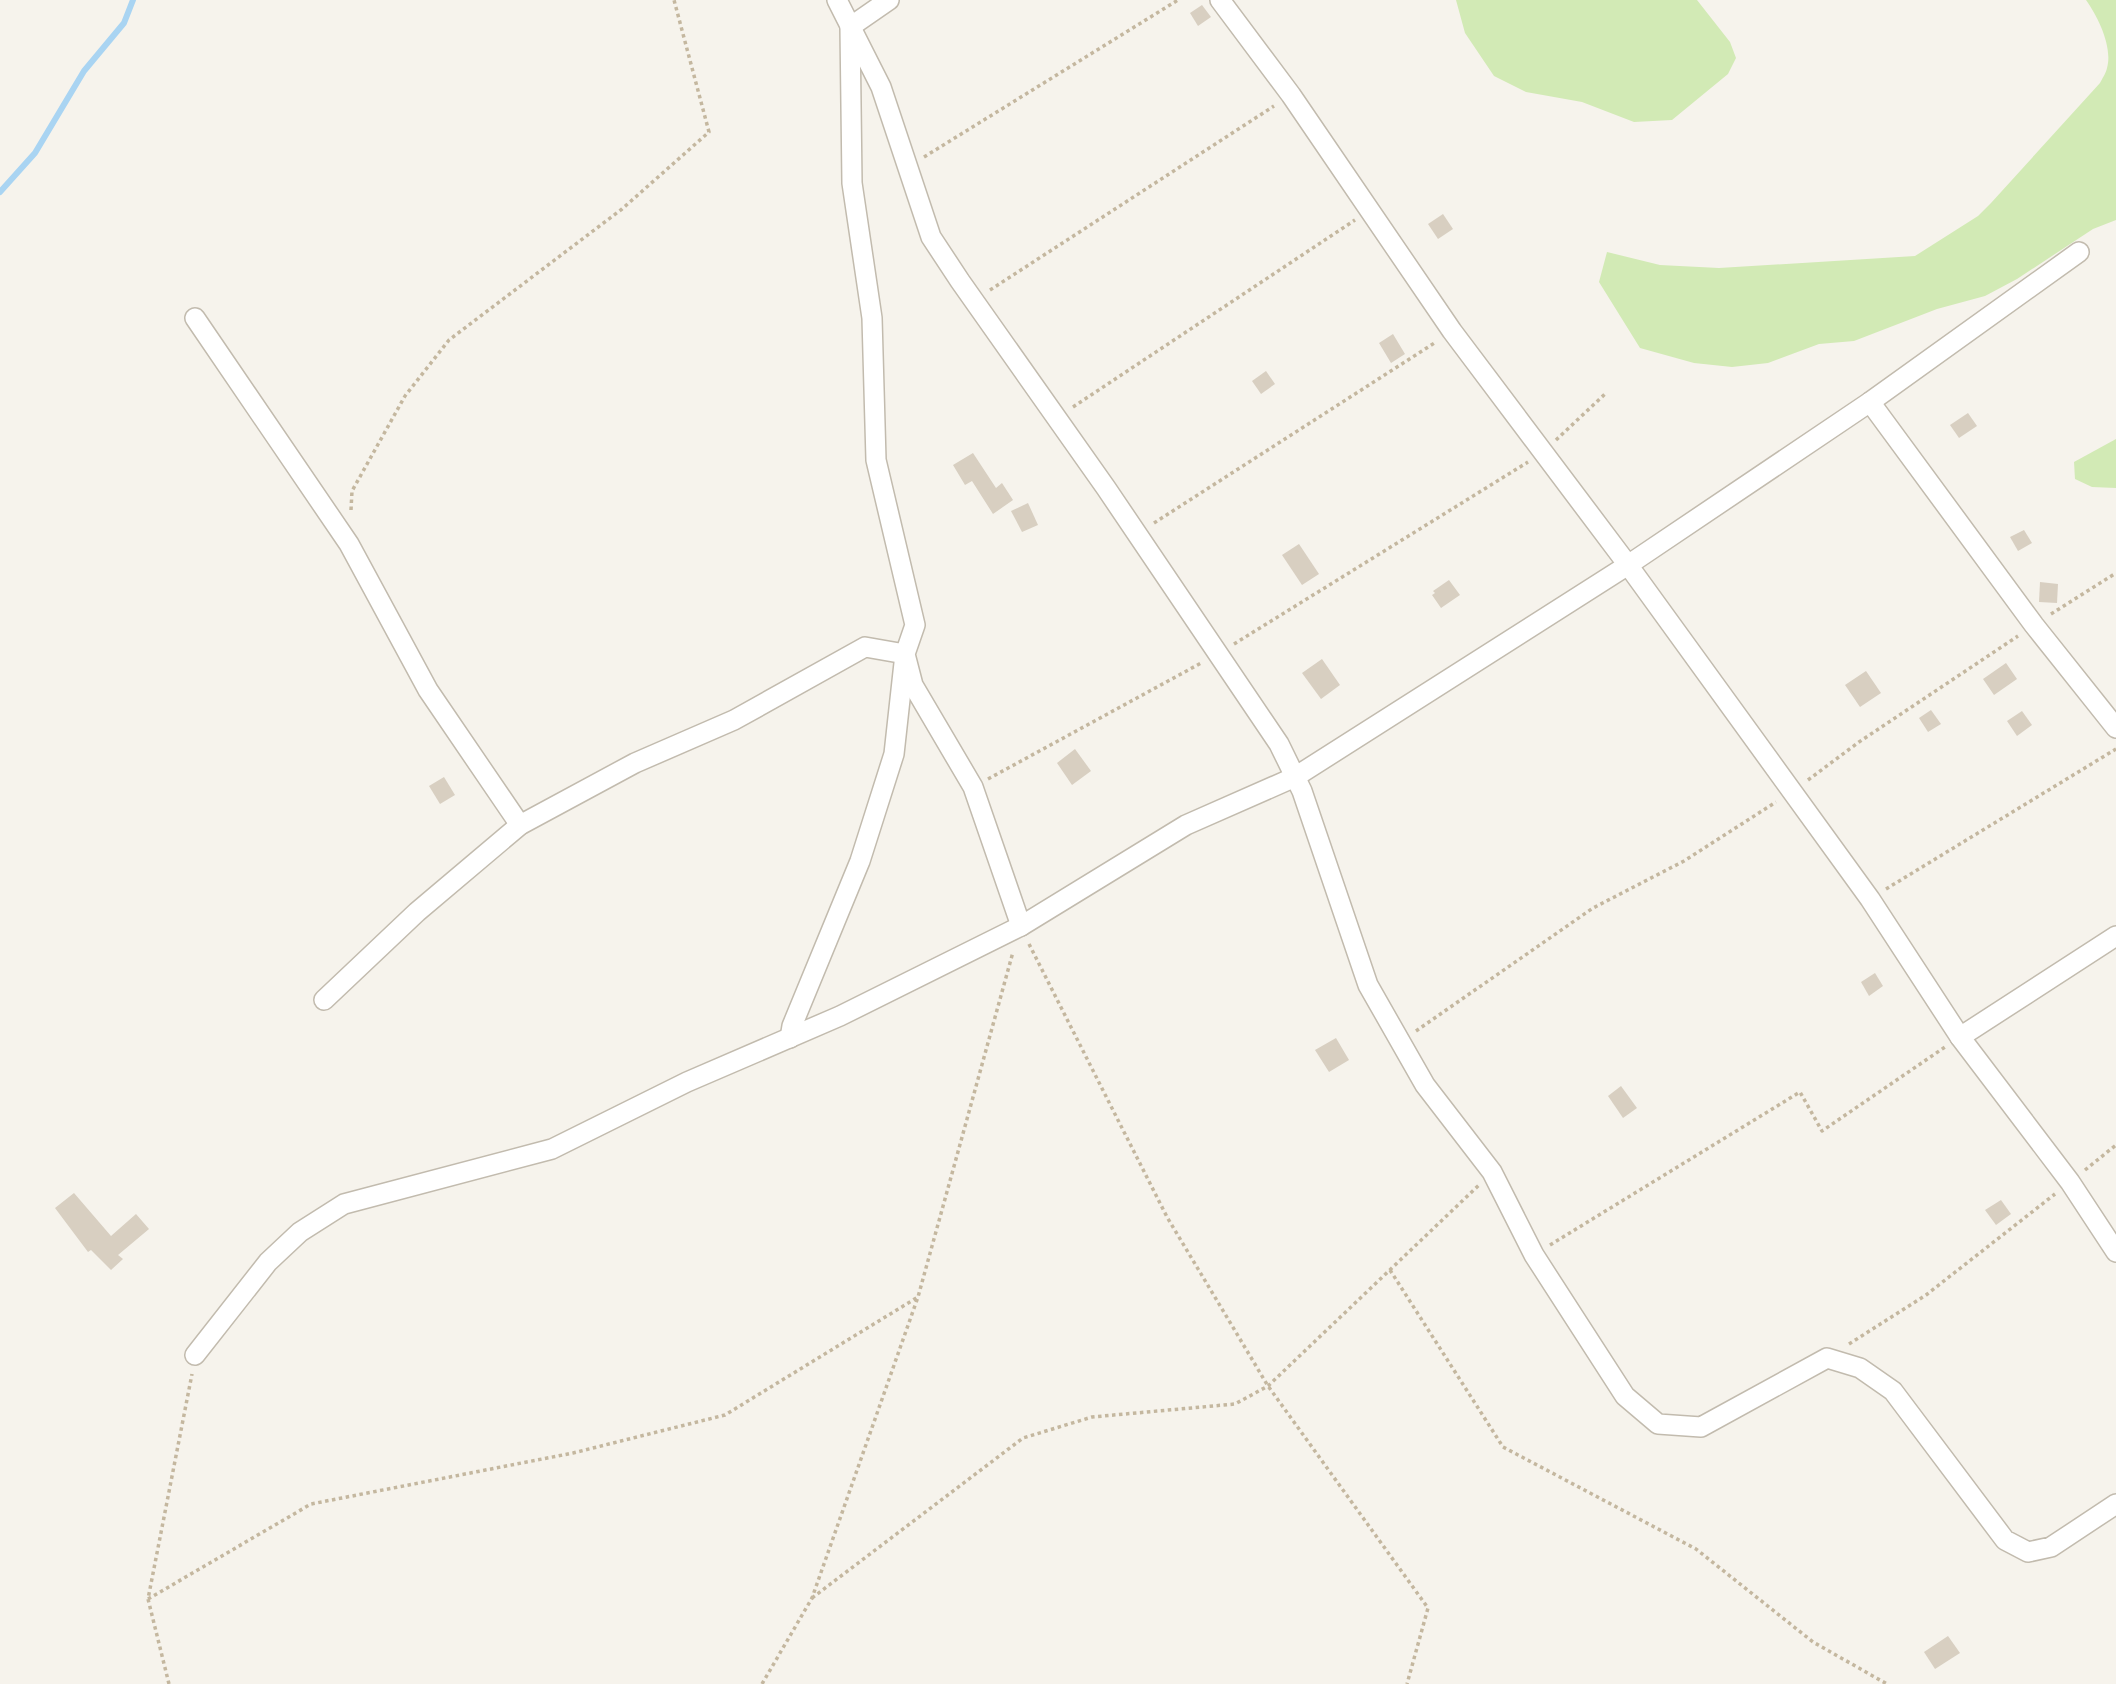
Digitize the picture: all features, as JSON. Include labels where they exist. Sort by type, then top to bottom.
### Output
[{"type":"street","points":[[837,0],[881,87],[931,237],[1279,744],[1295,777],[1368,985],[1425,1085],[1492,1172],[1534,1255],[1625,1396],[1658,1424],[1702,1427],[1827,1358],[1860,1368],[1892,1391],[2005,1539],[2028,1552],[2051,1547],[2116,1504]]},
{"type":"street","points":[[850,27],[889,0]]},
{"type":"street","points":[[1220,0],[1291,95],[1452,331],[1628,565],[1870,899],[1960,1037],[2070,1182],[2116,1252]]},
{"type":"street","points":[[790,1038],[792,1026],[860,862],[894,754],[905,654],[915,625],[876,460],[872,318],[852,183],[850,27]]},
{"type":"street","points":[[195,1355],[268,1262],[299,1232],[344,1204],[552,1149],[687,1082],[840,1016],[1020,926],[1186,825],[1295,777],[1628,565],[1870,402],[2079,252]]},
{"type":"street","points":[[195,318],[349,544],[428,690],[520,825]]},
{"type":"street","points":[[1870,402],[2034,625],[2116,727]]},
{"type":"street","points":[[324,1000],[417,912],[520,825],[635,763],[734,720],[865,647],[905,654]]},
{"type":"street","points":[[905,654],[913,685],[974,787],[1020,926]]},
{"type":"street","points":[[1960,1037],[2116,936]]},
{"type":"path","points":[[349,544],[352,491],[405,396],[449,340],[622,209],[709,132],[674,0]]},
{"type":"path","points":[[908,167],[1178,0]]},
{"type":"path","points":[[973,300],[1291,95]]},
{"type":"path","points":[[1056,418],[1369,211]]},
{"type":"path","points":[[1137,534],[1452,331]]},
{"type":"path","points":[[974,787],[1218,654],[1542,453],[1605,394]]},
{"type":"path","points":[[1400,1042],[1593,908],[1684,861],[1792,792],[1859,742],[2116,573]]},
{"type":"path","points":[[1870,899],[2116,749]]},
{"type":"path","points":[[762,1684],[812,1598],[918,1297],[1020,926]]},
{"type":"path","points":[[1020,926],[1167,1217],[1268,1386],[1429,1608],[1407,1684]]},
{"type":"path","points":[[1534,1255],[1800,1092],[1822,1131],[1960,1037]]},
{"type":"path","points":[[1827,1358],[1926,1295],[2116,1145]]},
{"type":"path","points":[[812,1598],[1023,1438],[1091,1417],[1235,1404],[1268,1386],[1492,1172]]},
{"type":"path","points":[[1390,1270],[1503,1447],[1696,1549],[1813,1642],[1887,1684]]},
{"type":"path","points":[[148,1599],[311,1504],[573,1452],[725,1415],[918,1297]]},
{"type":"path","points":[[169,1684],[148,1599],[195,1355]]},
{"type":"green space","points":[[1456,0],[1697,0],[1730,42],[1736,58],[1728,74],[1672,120],[1634,122],[1582,102],[1526,92],[1494,76],[1465,33]]},
{"type":"green space","points":[[2086,0],[2116,0],[2116,220],[2093,229],[2017,279],[1985,296],[1937,309],[1854,341],[1819,344],[1768,363],[1732,367],[1694,363],[1640,348],[1599,282],[1607,252],[1660,265],[1719,268],[1915,256],[1978,216],[2100,83],[2105,74],[2108,60],[2106,42],[2100,23]]},
{"type":"green space","points":[[2116,439],[2116,488],[2092,487],[2075,479],[2074,462]]},
{"type":"building","points":[[1202,5],[1211,17],[1198,26],[1190,13]]},
{"type":"building","points":[[1443,214],[1453,229],[1438,239],[1428,224]]},
{"type":"building","points":[[1393,334],[1405,354],[1391,363],[1379,343]]},
{"type":"building","points":[[1266,371],[1275,384],[1261,394],[1252,381]]},
{"type":"building","points":[[1968,413],[1977,426],[1959,438],[1950,425]]},
{"type":"building","points":[[973,453],[996,488],[1002,483],[1013,500],[993,514],[972,481],[965,485],[953,465]]},
{"type":"building","points":[[1028,503],[1038,525],[1022,532],[1011,511]]},
{"type":"building","points":[[2024,530],[2032,543],[2018,551],[2010,537]]},
{"type":"building","points":[[1299,544],[1319,574],[1302,585],[1282,555]]},
{"type":"building","points":[[1449,580],[1460,595],[1441,608],[1432,595],[1435,593],[1433,591]]},
{"type":"building","points":[[2040,582],[2058,584],[2057,603],[2039,602]]},
{"type":"building","points":[[1322,659],[1340,685],[1321,699],[1302,673]]},
{"type":"building","points":[[2006,663],[2017,679],[1994,695],[1983,679]]},
{"type":"building","points":[[1866,671],[1881,693],[1860,707],[1845,685]]},
{"type":"building","points":[[1931,710],[1941,724],[1928,732],[1919,718]]},
{"type":"building","points":[[2022,711],[2032,725],[2017,736],[2007,721]]},
{"type":"building","points":[[1075,749],[1091,771],[1072,785],[1057,763]]},
{"type":"building","points":[[444,777],[455,795],[440,804],[429,786]]},
{"type":"building","points":[[1875,973],[1883,986],[1869,996],[1861,982]]},
{"type":"building","points":[[1336,1038],[1349,1060],[1329,1072],[1315,1050]]},
{"type":"building","points":[[1621,1086],[1637,1108],[1623,1118],[1608,1096]]},
{"type":"building","points":[[74,1193],[111,1236],[136,1214],[149,1229],[118,1255],[123,1259],[111,1270],[91,1250],[88,1252],[55,1208]]},
{"type":"building","points":[[2001,1200],[2011,1214],[1996,1225],[1985,1210]]},
{"type":"building","points":[[1948,1636],[1960,1653],[1935,1669],[1924,1652]]},
{"type":"waterway","points":[[0,192],[35,153],[84,71],[124,23],[133,0]]}]
